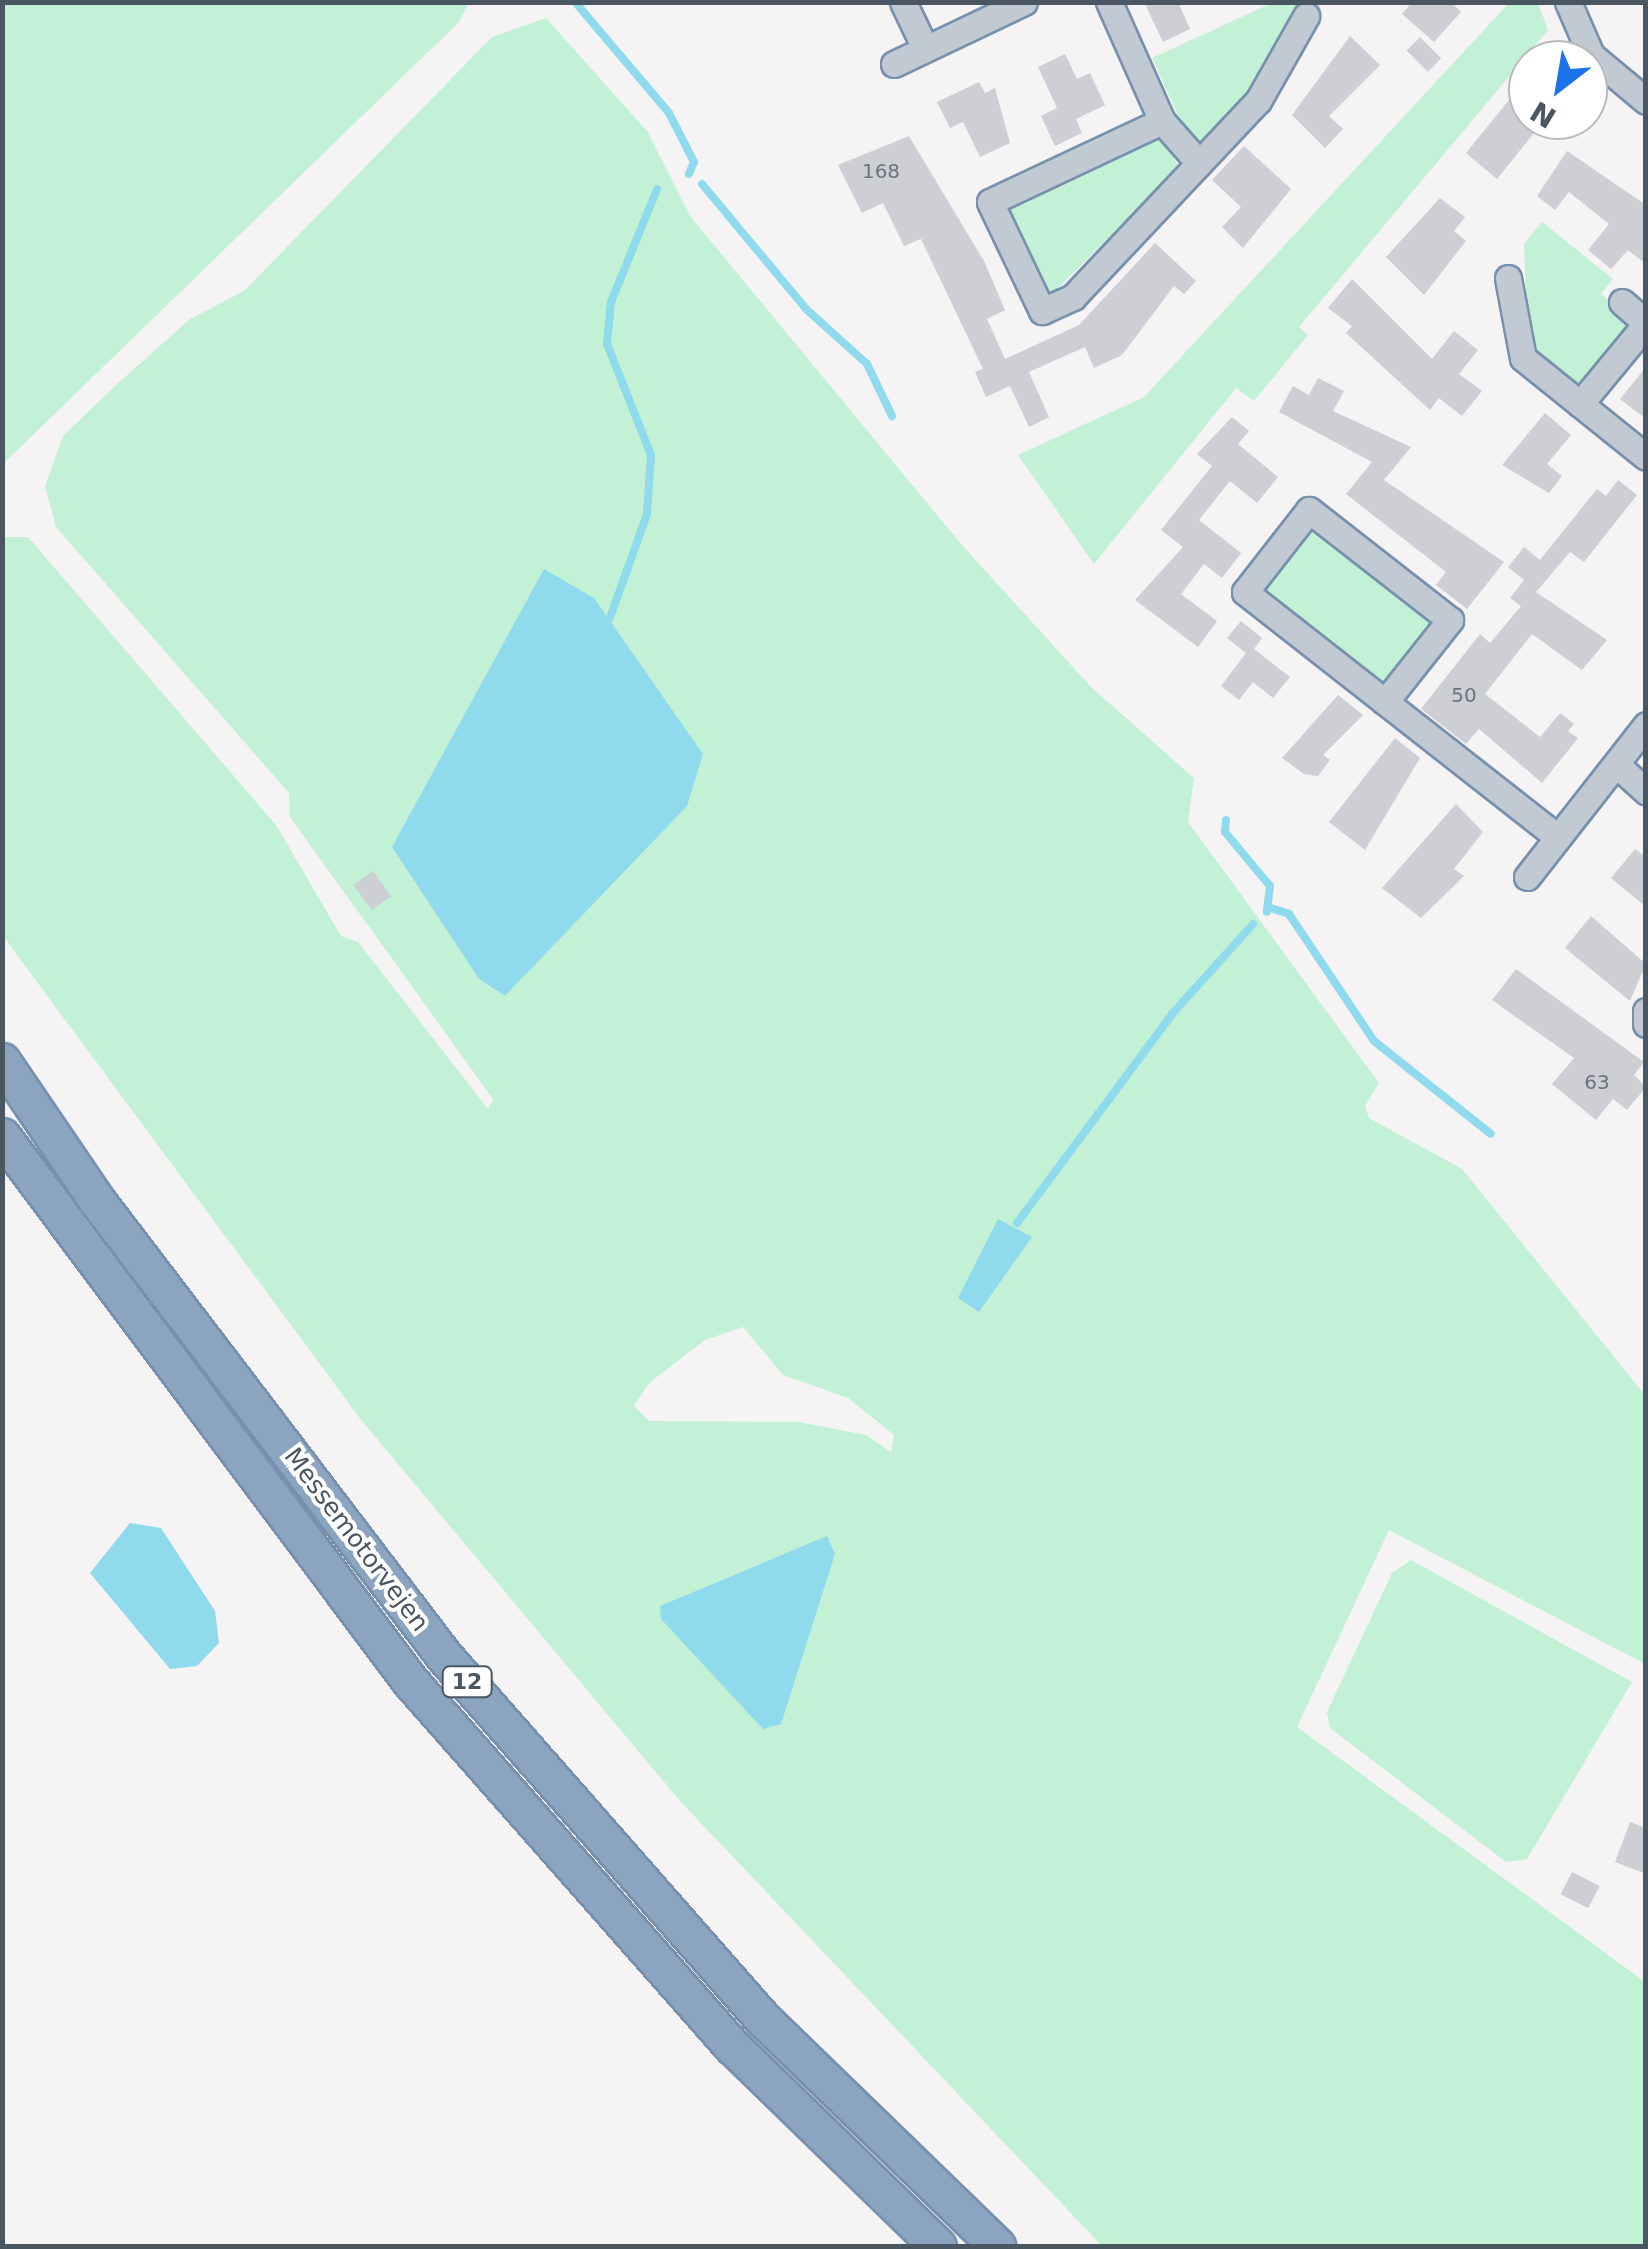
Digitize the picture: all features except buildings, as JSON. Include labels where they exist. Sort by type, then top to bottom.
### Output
[{"type":"highway","name":"Messemotorvejen","points":[[2,1061],[98,1202],[444,1656],[763,2019],[997,2246]]},
{"type":"highway","name":"Messemotorvejen","points":[[2,1136],[410,1681],[732,2046],[938,2246]]},
{"type":"street","points":[[903,2],[925,48]]},
{"type":"street","points":[[894,64],[1024,2]]},
{"type":"street","points":[[1109,2],[1162,120],[1199,163]]},
{"type":"street","points":[[1568,2],[1590,55],[1646,101]]},
{"type":"street","points":[[1162,120],[990,202],[1042,311],[1072,297],[1258,100],[1306,16]]},
{"type":"street","points":[[1508,278],[1523,358],[1646,457]]},
{"type":"street","points":[[1580,404],[1646,323],[1622,302]]},
{"type":"street","points":[[1385,702],[1450,620],[1309,510],[1244,592],[1557,837]]},
{"type":"street","points":[[1527,877],[1618,766],[1646,725]]},
{"type":"street","points":[[1618,766],[1646,792]]},
{"type":"street","points":[[1646,1010],[1646,1024]]},
{"type":"green space","points":[[2,3],[469,3],[458,23],[3,464]]},
{"type":"green space","points":[[1272,3],[1302,3],[1250,94],[1193,148],[1152,58]]},
{"type":"green space","points":[[1509,3],[1538,3],[1548,30],[1540,40],[1508,40],[1508,78],[1299,327],[1308,335],[1254,401],[1236,388],[1094,564],[1018,455],[1144,397]]},
{"type":"green space","points":[[546,18],[647,131],[690,216],[961,544],[1092,688],[1194,778],[1188,822],[1379,1083],[1365,1106],[1369,1118],[1462,1169],[1645,1395],[1645,1664],[1389,1530],[1297,1727],[1645,1982],[1645,2246],[1102,2246],[680,1801],[362,1421],[3,936],[2,537],[28,537],[276,825],[341,936],[358,942],[488,1109],[493,1099],[290,817],[289,793],[56,527],[45,486],[63,436],[190,319],[244,291],[492,37]],"holes":[[[743,1327],[783,1375],[848,1398],[894,1435],[891,1452],[866,1435],[799,1422],[649,1421],[634,1406],[649,1383],[705,1340]]]},
{"type":"green space","points":[[1160,129],[1179,168],[1047,299],[1002,206]]},
{"type":"green space","points":[[1542,222],[1613,279],[1601,294],[1637,323],[1581,393],[1528,351],[1524,244]]},
{"type":"green space","points":[[1314,523],[1440,622],[1386,691],[1260,592]]},
{"type":"green space","points":[[1411,1560],[1632,1682],[1527,1859],[1506,1862],[1330,1728],[1327,1712],[1392,1573]]},
{"type":"water","points":[[544,569],[594,598],[703,754],[687,806],[505,996],[479,979],[392,847]]},
{"type":"water","points":[[998,1219],[1032,1237],[979,1312],[958,1298]]},
{"type":"water","points":[[130,1523],[161,1528],[215,1611],[219,1643],[197,1666],[170,1669],[90,1573]]},
{"type":"water","points":[[827,1536],[835,1554],[781,1724],[763,1729],[661,1619],[660,1606]]},
{"type":"waterway","points":[[575,2],[669,113],[694,162],[689,174]]},
{"type":"waterway","points":[[702,184],[806,309],[867,364],[892,416]]},
{"type":"waterway","points":[[610,618],[647,514],[651,455],[607,344],[611,302],[657,189]]},
{"type":"waterway","points":[[1226,820],[1225,832],[1270,886],[1267,912]]},
{"type":"waterway","points":[[1271,908],[1289,914],[1374,1041],[1491,1134]]},
{"type":"waterway","points":[[1017,1223],[1172,1014],[1253,924]]}]
